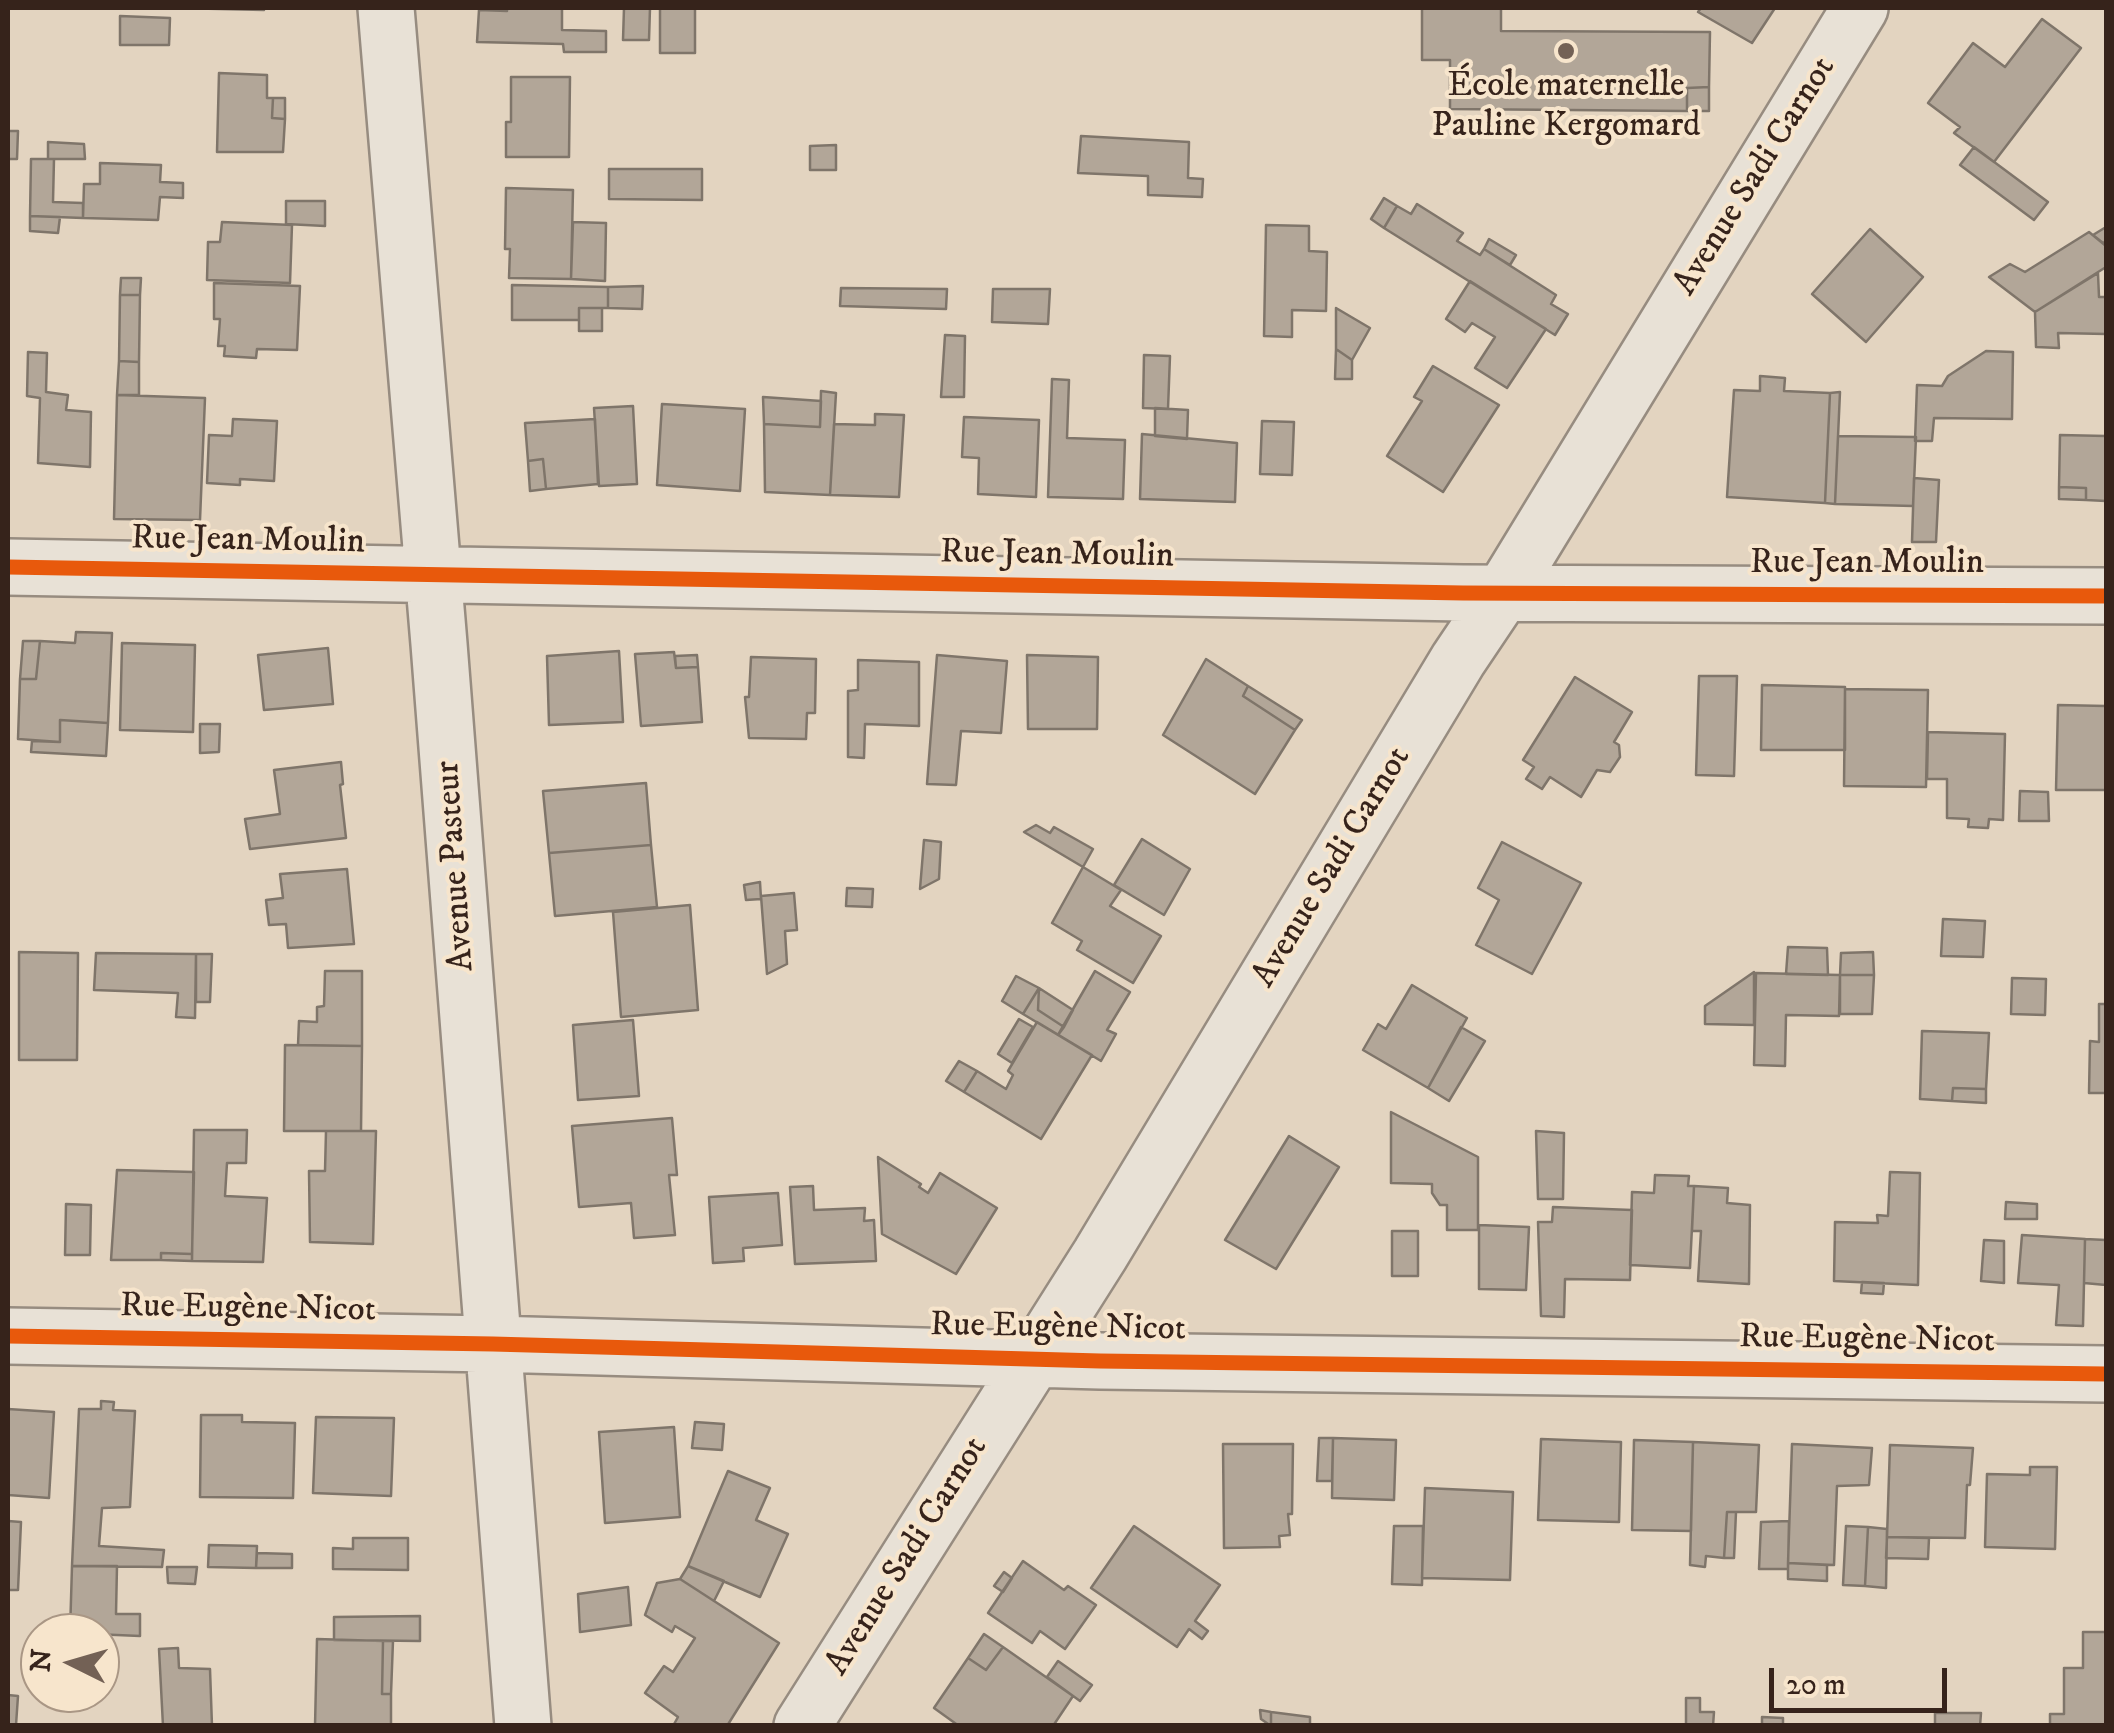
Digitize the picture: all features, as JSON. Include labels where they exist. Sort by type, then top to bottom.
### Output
[{"type":"street","name":"Avenue Pasteur","points":[[386,8],[434,576],[522,1726]]},
{"type":"street","name":"Avenue Sadi Carnot","points":[[802,1726],[1100,1255],[1458,660],[1503,593],[1860,8]]},
{"type":"street","name":"Rue Jean Moulin","points":[[8,567],[1503,593],[2106,596]]},
{"type":"street","name":"Rue Eugène Nicot","points":[[8,1336],[1033,1359],[2106,1374]]},
{"type":"building","points":[[175,8],[264,8],[264,10]]},
{"type":"building","points":[[562,8],[562,30],[606,31],[606,52],[564,52],[563,44],[477,42],[479,10]]},
{"type":"building","points":[[624,8],[650,8],[649,40],[623,40]]},
{"type":"building","points":[[660,8],[695,8],[695,53],[660,53]]},
{"type":"building","name":"École maternelle Pauline Kergomard","points":[[1422,8],[1501,8],[1501,31],[1710,32],[1709,87],[1687,88],[1687,111],[1450,109],[1450,60],[1422,60]]},
{"type":"building","points":[[1701,8],[1775,8],[1752,43],[1698,12]]},
{"type":"building","points":[[120,16],[170,18],[169,45],[120,45]]},
{"type":"building","points":[[2042,19],[2081,48],[1994,162],[1954,133],[1960,127],[1928,103],[1973,43],[2005,67]]},
{"type":"building","points":[[219,73],[267,75],[267,98],[273,98],[272,118],[285,119],[283,152],[217,152]]},
{"type":"building","points":[[511,77],[570,77],[569,157],[506,157]]},
{"type":"building","points":[[1709,87],[1709,111],[1687,111],[1687,88]]},
{"type":"building","points":[[273,98],[285,98],[285,119],[272,118]]},
{"type":"building","points":[[8,131],[18,131],[17,159],[8,159]]},
{"type":"building","points":[[1081,136],[1189,142],[1188,178],[1203,179],[1202,197],[1148,195],[1148,176],[1078,173]]},
{"type":"building","points":[[48,142],[84,144],[85,159],[48,159]]},
{"type":"building","points":[[836,145],[836,170],[810,170],[810,146]]},
{"type":"building","points":[[1974,147],[2048,202],[2034,220],[1960,165]]},
{"type":"building","points":[[31,159],[54,159],[53,202],[83,203],[83,218],[30,216]]},
{"type":"building","points":[[100,163],[161,165],[160,182],[183,183],[183,198],[160,197],[158,220],[83,218],[84,184],[100,184]]},
{"type":"building","points":[[609,169],[702,169],[702,200],[609,199]]},
{"type":"building","points":[[506,188],[573,190],[571,279],[509,278],[510,249],[505,249]]},
{"type":"building","points":[[1384,198],[1397,206],[1384,228],[1371,219]]},
{"type":"building","points":[[286,201],[325,201],[325,226],[286,224]]},
{"type":"building","points":[[1417,204],[1463,233],[1457,241],[1480,255],[1484,249],[1556,295],[1551,304],[1568,314],[1555,335],[1384,228],[1397,206],[1411,214]]},
{"type":"building","points":[[30,216],[60,217],[58,233],[30,231]]},
{"type":"building","points":[[222,222],[292,225],[290,283],[207,280],[208,242],[220,242]]},
{"type":"building","points":[[573,222],[606,223],[605,281],[571,279]]},
{"type":"building","points":[[1266,225],[1309,226],[1309,251],[1327,252],[1326,311],[1292,310],[1292,337],[1264,336]]},
{"type":"building","points":[[2106,227],[2106,241],[2103,243],[2093,235]]},
{"type":"building","points":[[1870,229],[1923,277],[1866,342],[1812,294]]},
{"type":"building","points":[[2089,232],[2106,246],[2106,267],[2035,312],[1989,277],[2010,264],[2025,272]]},
{"type":"building","points":[[1489,239],[1516,255],[1510,265],[1484,249]]},
{"type":"building","points":[[2098,273],[2099,297],[2106,297],[2106,334],[2058,333],[2059,348],[2036,347],[2035,312]]},
{"type":"building","points":[[121,278],[141,278],[140,295],[120,295]]},
{"type":"building","points":[[1470,281],[1546,329],[1507,388],[1475,368],[1495,337],[1472,323],[1465,332],[1446,319]]},
{"type":"building","points":[[214,283],[300,286],[297,350],[257,349],[256,358],[224,356],[225,346],[218,346],[220,319],[214,319]]},
{"type":"building","points":[[512,285],[608,287],[608,308],[579,308],[579,320],[512,320]]},
{"type":"building","points":[[643,286],[642,309],[608,308],[608,287]]},
{"type":"building","points":[[841,288],[947,289],[946,309],[840,306]]},
{"type":"building","points":[[993,289],[1050,289],[1048,324],[992,322]]},
{"type":"building","points":[[120,295],[140,295],[139,362],[119,361]]},
{"type":"building","points":[[579,308],[602,308],[602,331],[579,331]]},
{"type":"building","points":[[1336,308],[1370,328],[1352,360],[1336,349]]},
{"type":"building","points":[[945,335],[965,336],[964,397],[941,397]]},
{"type":"building","points":[[1336,349],[1352,360],[1352,379],[1335,379]]},
{"type":"building","points":[[1986,351],[2013,352],[2012,419],[1934,418],[1932,441],[1915,441],[1917,385],[1942,386],[1948,376]]},
{"type":"building","points":[[28,352],[47,353],[46,392],[68,395],[66,410],[91,412],[90,467],[38,463],[40,398],[27,396]]},
{"type":"building","points":[[1144,355],[1170,356],[1168,409],[1143,408]]},
{"type":"building","points":[[119,361],[139,362],[139,395],[117,395]]},
{"type":"building","points":[[1433,366],[1499,405],[1443,492],[1387,456],[1422,401],[1414,397]]},
{"type":"building","points":[[1760,376],[1785,378],[1784,391],[1830,393],[1825,503],[1727,497],[1734,390],[1760,391]]},
{"type":"building","points":[[1052,379],[1069,380],[1067,438],[1125,440],[1123,499],[1048,497]]},
{"type":"building","points":[[821,391],[836,393],[830,495],[765,492],[764,424],[820,427]]},
{"type":"building","points":[[1840,392],[1835,504],[1825,503],[1830,393]]},
{"type":"building","points":[[117,395],[205,398],[200,520],[114,519]]},
{"type":"building","points":[[763,397],[821,401],[820,427],[764,424]]},
{"type":"building","points":[[662,404],[745,409],[740,491],[657,485]]},
{"type":"building","points":[[633,406],[637,484],[599,486],[594,408]]},
{"type":"building","points":[[1155,408],[1188,410],[1187,439],[1155,436]]},
{"type":"building","points":[[875,414],[904,415],[899,497],[830,495],[834,424],[875,425]]},
{"type":"building","points":[[964,417],[1039,420],[1036,497],[978,494],[979,458],[962,457]]},
{"type":"building","points":[[233,419],[277,421],[274,481],[240,479],[240,485],[207,483],[209,435],[232,436]]},
{"type":"building","points":[[595,419],[598,484],[546,489],[543,459],[528,461],[525,423]]},
{"type":"building","points":[[1262,421],[1294,422],[1292,475],[1260,474]]},
{"type":"building","points":[[1142,434],[1237,443],[1235,502],[1140,499]]},
{"type":"building","points":[[2060,435],[2106,436],[2106,501],[2086,500],[2086,488],[2059,487]]},
{"type":"building","points":[[1838,436],[1916,437],[1913,506],[1835,504]]},
{"type":"building","points":[[543,459],[546,489],[530,491],[528,461]]},
{"type":"building","points":[[1914,478],[1939,480],[1936,542],[1912,542]]},
{"type":"building","points":[[2059,487],[2086,488],[2086,500],[2059,499]]},
{"type":"building","points":[[76,632],[112,633],[108,723],[60,720],[60,742],[18,739],[20,679],[36,679],[40,641],[75,643]]},
{"type":"building","points":[[23,641],[40,641],[36,679],[20,679]]},
{"type":"building","points":[[122,643],[195,645],[193,732],[120,730]]},
{"type":"building","points":[[328,648],[333,704],[264,710],[258,655]]},
{"type":"building","points":[[619,651],[623,722],[549,725],[547,656]]},
{"type":"building","points":[[674,652],[676,668],[698,667],[702,722],[641,726],[635,654]]},
{"type":"building","points":[[697,655],[698,667],[676,668],[675,656]]},
{"type":"building","points":[[937,655],[1007,661],[1001,733],[961,731],[956,785],[927,784]]},
{"type":"building","points":[[1027,655],[1098,657],[1097,729],[1028,729]]},
{"type":"building","points":[[751,657],[816,659],[815,713],[807,713],[806,739],[749,738],[745,697],[749,697]]},
{"type":"building","points":[[1206,659],[1248,686],[1243,696],[1295,730],[1255,794],[1163,735]]},
{"type":"building","points":[[858,660],[919,662],[919,726],[865,724],[864,758],[848,757],[848,691],[858,690]]},
{"type":"building","points":[[1699,676],[1737,676],[1734,776],[1696,775]]},
{"type":"building","points":[[1575,677],[1632,712],[1614,742],[1619,745],[1620,757],[1610,772],[1597,770],[1581,797],[1550,777],[1542,789],[1526,779],[1534,767],[1523,760]]},
{"type":"building","points":[[1762,685],[1845,687],[1845,750],[1761,750]]},
{"type":"building","points":[[1248,686],[1302,720],[1295,730],[1243,696]]},
{"type":"building","points":[[1845,689],[1928,690],[1926,787],[1844,786]]},
{"type":"building","points":[[2058,705],[2106,706],[2106,790],[2056,790]]},
{"type":"building","points":[[60,720],[108,723],[106,756],[31,752],[32,741],[60,742]]},
{"type":"building","points":[[200,724],[220,724],[219,752],[200,753]]},
{"type":"building","points":[[1928,732],[2005,734],[2003,820],[1989,819],[1988,828],[1968,827],[1969,819],[1947,818],[1947,779],[1927,779]]},
{"type":"building","points":[[341,762],[346,838],[250,849],[245,819],[280,814],[274,770]]},
{"type":"building","points":[[646,783],[651,845],[549,853],[543,791]]},
{"type":"building","points":[[2020,791],[2048,792],[2049,821],[2019,821]]},
{"type":"building","points":[[1036,825],[1050,833],[1054,827],[1093,849],[1083,867],[1024,832]]},
{"type":"building","points":[[1142,839],[1190,869],[1164,915],[1114,885]]},
{"type":"building","points":[[924,840],[941,842],[939,879],[920,889]]},
{"type":"building","points":[[1502,842],[1581,883],[1532,974],[1476,945],[1499,900],[1478,888]]},
{"type":"building","points":[[651,845],[657,907],[555,916],[549,853]]},
{"type":"building","points":[[1083,867],[1121,890],[1110,906],[1161,936],[1133,983],[1077,950],[1082,941],[1052,923]]},
{"type":"building","points":[[347,869],[354,944],[288,948],[286,924],[269,925],[266,900],[283,898],[280,874]]},
{"type":"building","points":[[760,882],[761,899],[746,900],[744,885]]},
{"type":"building","points":[[847,888],[873,889],[872,907],[846,906]]},
{"type":"building","points":[[794,893],[797,930],[785,931],[787,964],[767,974],[761,896]]},
{"type":"building","points":[[690,905],[698,1010],[621,1017],[613,912]]},
{"type":"building","points":[[1943,919],[1985,921],[1983,957],[1941,956]]},
{"type":"building","points":[[1788,947],[1827,948],[1828,975],[1786,974]]},
{"type":"building","points":[[19,952],[78,953],[77,1060],[19,1060]]},
{"type":"building","points":[[1873,952],[1874,975],[1840,975],[1841,953]]},
{"type":"building","points":[[96,953],[196,954],[195,1018],[176,1017],[178,993],[94,990]]},
{"type":"building","points":[[196,954],[212,954],[210,1002],[196,1002]]},
{"type":"building","points":[[325,971],[362,971],[362,1046],[298,1045],[299,1021],[317,1022],[317,1007],[324,1006]]},
{"type":"building","points":[[1095,971],[1130,992],[1107,1030],[1116,1034],[1101,1061],[1058,1035]]},
{"type":"building","points":[[1754,972],[1754,1025],[1705,1024],[1705,1006]]},
{"type":"building","points":[[1756,973],[1840,975],[1839,1016],[1786,1015],[1785,1066],[1754,1065]]},
{"type":"building","points":[[1840,975],[1874,975],[1872,1014],[1840,1014]]},
{"type":"building","points":[[1016,976],[1039,988],[1023,1014],[1002,1001]]},
{"type":"building","points":[[2012,978],[2046,979],[2045,1015],[2011,1014]]},
{"type":"building","points":[[1412,985],[1467,1018],[1428,1088],[1363,1050],[1378,1024],[1386,1029]]},
{"type":"building","points":[[1039,988],[1038,1010],[1064,1027],[1058,1035],[1023,1014]]},
{"type":"building","points":[[1039,988],[1073,1010],[1064,1027],[1038,1010]]},
{"type":"building","points":[[2099,1004],[2106,1004],[2106,1093],[2089,1093],[2090,1041],[2099,1042]]},
{"type":"building","points":[[1019,1019],[1033,1027],[1012,1063],[998,1054]]},
{"type":"building","points":[[633,1020],[639,1096],[578,1100],[573,1025]]},
{"type":"building","points":[[1037,1022],[1092,1055],[1041,1139],[964,1092],[977,1071],[1006,1089],[1013,1075],[1008,1071]]},
{"type":"building","points":[[1461,1027],[1485,1041],[1449,1101],[1428,1088]]},
{"type":"building","points":[[1922,1031],[1989,1033],[1986,1089],[1953,1088],[1952,1101],[1920,1099]]},
{"type":"building","points":[[285,1045],[362,1046],[361,1131],[284,1131]]},
{"type":"building","points":[[959,1061],[977,1071],[964,1092],[946,1081]]},
{"type":"building","points":[[1953,1088],[1986,1089],[1986,1103],[1952,1101]]},
{"type":"building","points":[[1391,1112],[1478,1157],[1478,1230],[1447,1230],[1447,1205],[1440,1205],[1432,1193],[1432,1184],[1391,1183]]},
{"type":"building","points":[[672,1118],[677,1175],[669,1175],[675,1235],[634,1238],[631,1203],[579,1207],[572,1126]]},
{"type":"building","points":[[194,1130],[247,1130],[246,1163],[227,1163],[225,1196],[267,1198],[263,1262],[192,1261]]},
{"type":"building","points":[[326,1131],[376,1131],[373,1244],[310,1242],[309,1171],[325,1171]]},
{"type":"building","points":[[1536,1131],[1564,1133],[1563,1199],[1538,1199]]},
{"type":"building","points":[[1289,1136],[1339,1167],[1276,1269],[1225,1240]]},
{"type":"building","points":[[878,1157],[921,1184],[919,1187],[928,1193],[940,1173],[997,1208],[956,1274],[882,1234]]},
{"type":"building","points":[[117,1170],[194,1172],[192,1254],[161,1253],[161,1260],[111,1260]]},
{"type":"building","points":[[1890,1172],[1920,1173],[1918,1285],[1834,1281],[1835,1222],[1878,1223],[1877,1215],[1888,1216]]},
{"type":"building","points":[[1655,1175],[1689,1176],[1688,1186],[1694,1186],[1690,1268],[1630,1265],[1632,1192],[1654,1193]]},
{"type":"building","points":[[813,1186],[814,1210],[865,1208],[864,1221],[874,1220],[876,1261],[795,1264],[790,1187]]},
{"type":"building","points":[[1694,1186],[1728,1188],[1727,1203],[1750,1205],[1749,1284],[1698,1281],[1701,1231],[1692,1231]]},
{"type":"building","points":[[778,1193],[782,1245],[743,1248],[744,1261],[713,1263],[709,1197]]},
{"type":"building","points":[[2006,1202],[2037,1204],[2037,1219],[2005,1219]]},
{"type":"building","points":[[66,1204],[91,1205],[90,1255],[65,1255]]},
{"type":"building","points":[[1553,1207],[1632,1210],[1630,1280],[1565,1279],[1564,1317],[1541,1316],[1538,1222],[1552,1222]]},
{"type":"building","points":[[1479,1225],[1529,1227],[1526,1290],[1479,1289]]},
{"type":"building","points":[[1392,1231],[1418,1231],[1418,1276],[1392,1276]]},
{"type":"building","points":[[2022,1235],[2085,1239],[2083,1326],[2056,1325],[2059,1285],[2018,1283]]},
{"type":"building","points":[[2085,1239],[2106,1240],[2106,1285],[2084,1283]]},
{"type":"building","points":[[1984,1240],[2004,1241],[2004,1283],[1981,1281]]},
{"type":"building","points":[[161,1253],[192,1254],[192,1261],[161,1260]]},
{"type":"building","points":[[1862,1282],[1884,1283],[1883,1294],[1861,1293]]},
{"type":"building","points":[[101,1401],[114,1402],[113,1410],[135,1411],[130,1507],[102,1508],[99,1546],[164,1550],[162,1567],[72,1566],[79,1409],[101,1409]]},
{"type":"building","points":[[8,1409],[54,1412],[49,1498],[8,1495]]},
{"type":"building","points":[[201,1415],[242,1415],[242,1422],[295,1423],[293,1498],[200,1497]]},
{"type":"building","points":[[316,1417],[394,1418],[391,1496],[313,1493]]},
{"type":"building","points":[[695,1422],[724,1424],[722,1450],[692,1448]]},
{"type":"building","points":[[674,1427],[680,1517],[605,1523],[599,1432]]},
{"type":"building","points":[[1319,1438],[1333,1438],[1332,1481],[1317,1481]]},
{"type":"building","points":[[1333,1438],[1396,1440],[1394,1500],[1332,1498]]},
{"type":"building","points":[[1541,1439],[1621,1442],[1619,1522],[1538,1520]]},
{"type":"building","points":[[1634,1440],[1693,1442],[1691,1531],[1632,1530]]},
{"type":"building","points":[[1693,1442],[1759,1445],[1756,1512],[1727,1512],[1724,1558],[1706,1556],[1705,1567],[1690,1565]]},
{"type":"building","points":[[1223,1444],[1293,1444],[1290,1535],[1279,1536],[1280,1547],[1224,1548]]},
{"type":"building","points":[[1792,1444],[1872,1448],[1869,1485],[1837,1486],[1834,1565],[1788,1563]]},
{"type":"building","points":[[1890,1445],[1973,1448],[1965,1538],[1887,1537]]},
{"type":"building","points":[[2030,1467],[2057,1467],[2055,1549],[1985,1547],[1987,1474],[2030,1475]]},
{"type":"building","points":[[728,1471],[770,1488],[756,1520],[788,1534],[760,1597],[688,1566]]},
{"type":"building","points":[[1425,1488],[1513,1492],[1510,1580],[1422,1578]]},
{"type":"building","points":[[1727,1512],[1736,1512],[1734,1558],[1724,1558]]},
{"type":"building","points":[[8,1521],[21,1522],[18,1590],[8,1590]]},
{"type":"building","points":[[1789,1521],[1788,1569],[1759,1569],[1761,1522]]},
{"type":"building","points":[[1134,1526],[1220,1585],[1195,1621],[1208,1631],[1202,1639],[1189,1629],[1177,1647],[1091,1588]]},
{"type":"building","points":[[1394,1526],[1423,1526],[1422,1585],[1392,1584]]},
{"type":"building","points":[[1846,1526],[1868,1527],[1865,1586],[1843,1585]]},
{"type":"building","points":[[1868,1527],[1887,1529],[1886,1588],[1865,1586]]},
{"type":"building","points":[[1887,1537],[1929,1538],[1928,1559],[1886,1558]]},
{"type":"building","points":[[353,1538],[408,1538],[408,1570],[333,1569],[333,1548],[353,1549]]},
{"type":"building","points":[[209,1545],[257,1546],[256,1568],[208,1567]]},
{"type":"building","points":[[257,1553],[292,1554],[292,1568],[256,1568]]},
{"type":"building","points":[[1023,1561],[1064,1590],[1068,1586],[1096,1605],[1065,1649],[1040,1631],[1032,1643],[988,1613]]},
{"type":"building","points":[[1788,1563],[1827,1565],[1827,1581],[1788,1579]]},
{"type":"building","points":[[72,1566],[117,1566],[116,1613],[71,1613]]},
{"type":"building","points":[[688,1566],[724,1581],[714,1601],[680,1579]]},
{"type":"building","points":[[167,1567],[197,1567],[195,1584],[168,1583]]},
{"type":"building","points":[[1004,1572],[1012,1578],[1003,1592],[994,1586]]},
{"type":"building","points":[[680,1579],[779,1643],[727,1726],[673,1726],[678,1717],[645,1693],[664,1666],[673,1672],[695,1638],[675,1626],[672,1632],[645,1615],[657,1583]]},
{"type":"building","points":[[628,1587],[631,1625],[580,1632],[578,1594]]},
{"type":"building","points":[[120,1614],[140,1614],[140,1636],[120,1635]]},
{"type":"building","points":[[420,1616],[420,1641],[334,1640],[334,1617]]},
{"type":"building","points":[[2083,1632],[2106,1632],[2106,1726],[2050,1726],[2050,1714],[2064,1714],[2064,1668],[2083,1668]]},
{"type":"building","points":[[984,1634],[1003,1647],[986,1670],[968,1658]]},
{"type":"building","points":[[317,1639],[383,1641],[382,1694],[391,1694],[391,1726],[315,1726]]},
{"type":"building","points":[[383,1641],[393,1641],[391,1694],[382,1694]]},
{"type":"building","points":[[1003,1647],[1073,1696],[1053,1726],[959,1726],[934,1708],[968,1658],[986,1670]]},
{"type":"building","points":[[178,1648],[179,1668],[210,1669],[212,1726],[163,1726],[159,1649]]},
{"type":"building","points":[[1058,1661],[1092,1685],[1080,1701],[1047,1677]]},
{"type":"building","points":[[8,1695],[18,1696],[16,1725],[8,1725]]},
{"type":"building","points":[[1686,1698],[1700,1698],[1700,1712],[1714,1712],[1713,1726],[1686,1726]]},
{"type":"building","points":[[1260,1710],[1271,1712],[1271,1726],[1261,1719]]},
{"type":"building","points":[[1271,1712],[1310,1717],[1310,1726],[1271,1726]]},
{"type":"building","points":[[1935,1713],[1981,1713],[1980,1726],[1935,1726]]},
{"type":"building","points":[[1762,1717],[1783,1718],[1783,1726],[1762,1726]]},
{"type":"cycle path","points":[[8,567],[1463,593],[2106,596]]},
{"type":"cycle path","points":[[8,1336],[493,1344],[1100,1361],[2106,1374]]},
{"type":"place","name":"École maternelle Pauline Kergomard","points":[[1566,51]]}]
